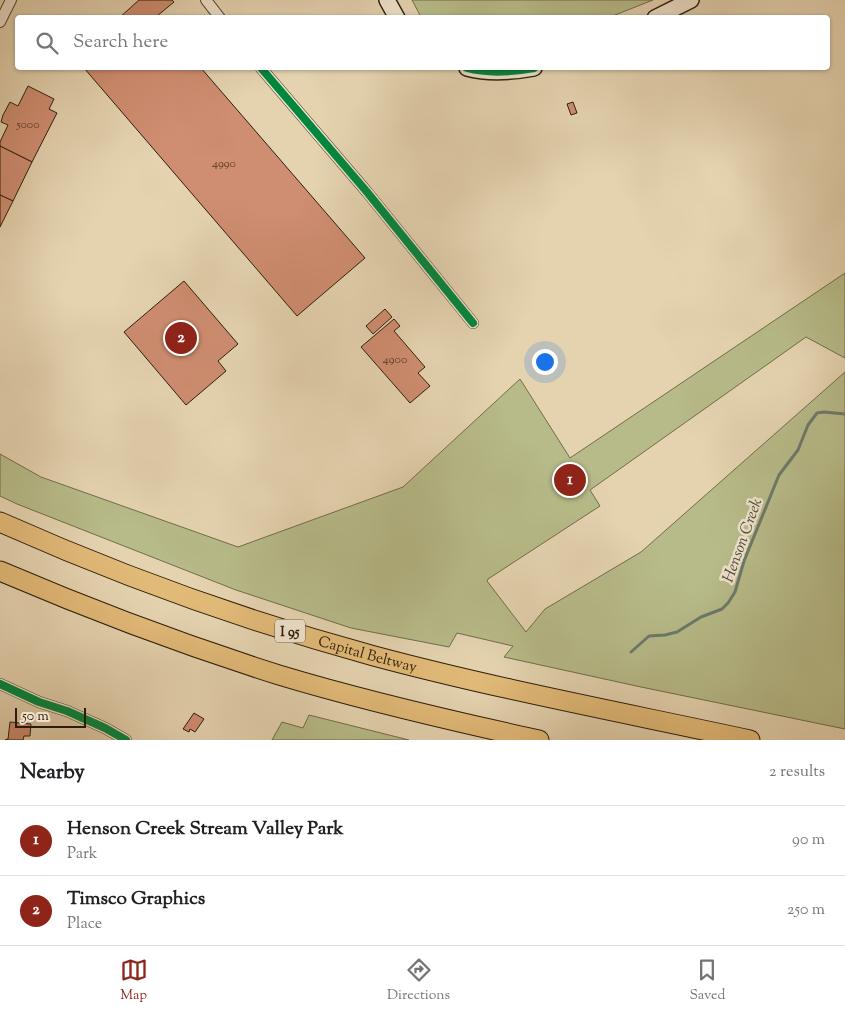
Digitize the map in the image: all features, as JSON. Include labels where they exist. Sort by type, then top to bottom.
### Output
[{"type":"highway","name":"Capital Beltway","points":[[0,522],[135,578],[220,609],[357,651],[457,676],[750,740]]},
{"type":"highway","points":[[0,570],[118,619],[203,650],[280,675],[444,719],[539,740]]},
{"type":"street","points":[[0,22],[11,0]]},
{"type":"street","points":[[206,0],[218,15]]},
{"type":"street","points":[[387,0],[395,15]]},
{"type":"street","points":[[661,15],[692,0]]},
{"type":"street","points":[[263,70],[367,192],[473,323]]},
{"type":"street","points":[[482,70],[498,72],[522,70]]},
{"type":"street","points":[[0,684],[39,702],[67,711],[105,728],[126,740]]},
{"type":"green space","points":[[412,0],[653,0],[615,15],[420,15]]},
{"type":"green space","points":[[845,273],[845,358],[806,337],[590,490],[600,506],[487,581],[526,632],[545,609],[641,552],[845,372],[845,729],[504,657],[513,646],[457,633],[449,647],[351,628],[236,590],[0,496],[0,454],[41,477],[238,547],[403,487],[520,379],[570,458]]},
{"type":"green space","points":[[309,715],[409,740],[272,740],[282,722],[303,728]]},
{"type":"building","points":[[139,0],[172,0],[174,2],[158,15],[122,15]]},
{"type":"building","points":[[86,70],[203,70],[365,258],[297,316]]},
{"type":"building","points":[[28,86],[54,99],[49,109],[57,113],[32,162],[0,146],[8,125],[1,122],[3,115],[10,102],[18,106]]},
{"type":"building","points":[[573,102],[577,113],[571,115],[567,104]]},
{"type":"building","points":[[0,146],[32,162],[13,201],[0,195]]},
{"type":"building","points":[[0,195],[13,201],[0,227]]},
{"type":"building","points":[[184,281],[238,344],[218,361],[226,371],[186,405],[124,332]]},
{"type":"building","points":[[385,309],[392,317],[373,334],[366,326]]},
{"type":"building","points":[[394,319],[400,326],[394,331],[425,367],[418,373],[430,386],[410,403],[361,347]]},
{"type":"building","points":[[194,713],[204,719],[195,732],[190,729],[189,732],[183,729]]},
{"type":"building","points":[[10,722],[31,724],[30,736],[24,736],[23,740],[5,740],[8,739]]},
{"type":"waterway","name":"Henson Creek","points":[[631,652],[649,636],[677,632],[701,617],[722,609],[728,603],[735,592],[744,561],[779,475],[798,450],[808,425],[817,413],[845,414]]},
{"type":"cycle path","points":[[263,70],[367,192],[473,323]]},
{"type":"cycle path","points":[[478,70],[500,72],[523,70]]},
{"type":"cycle path","points":[[0,684],[39,702],[67,711],[105,728],[126,740]]},
{"type":"place","name":"Timsco Graphics","points":[[181,338]]},
{"type":"place","name":"Henson Creek Stream Valley Park","points":[[570,480]]}]
